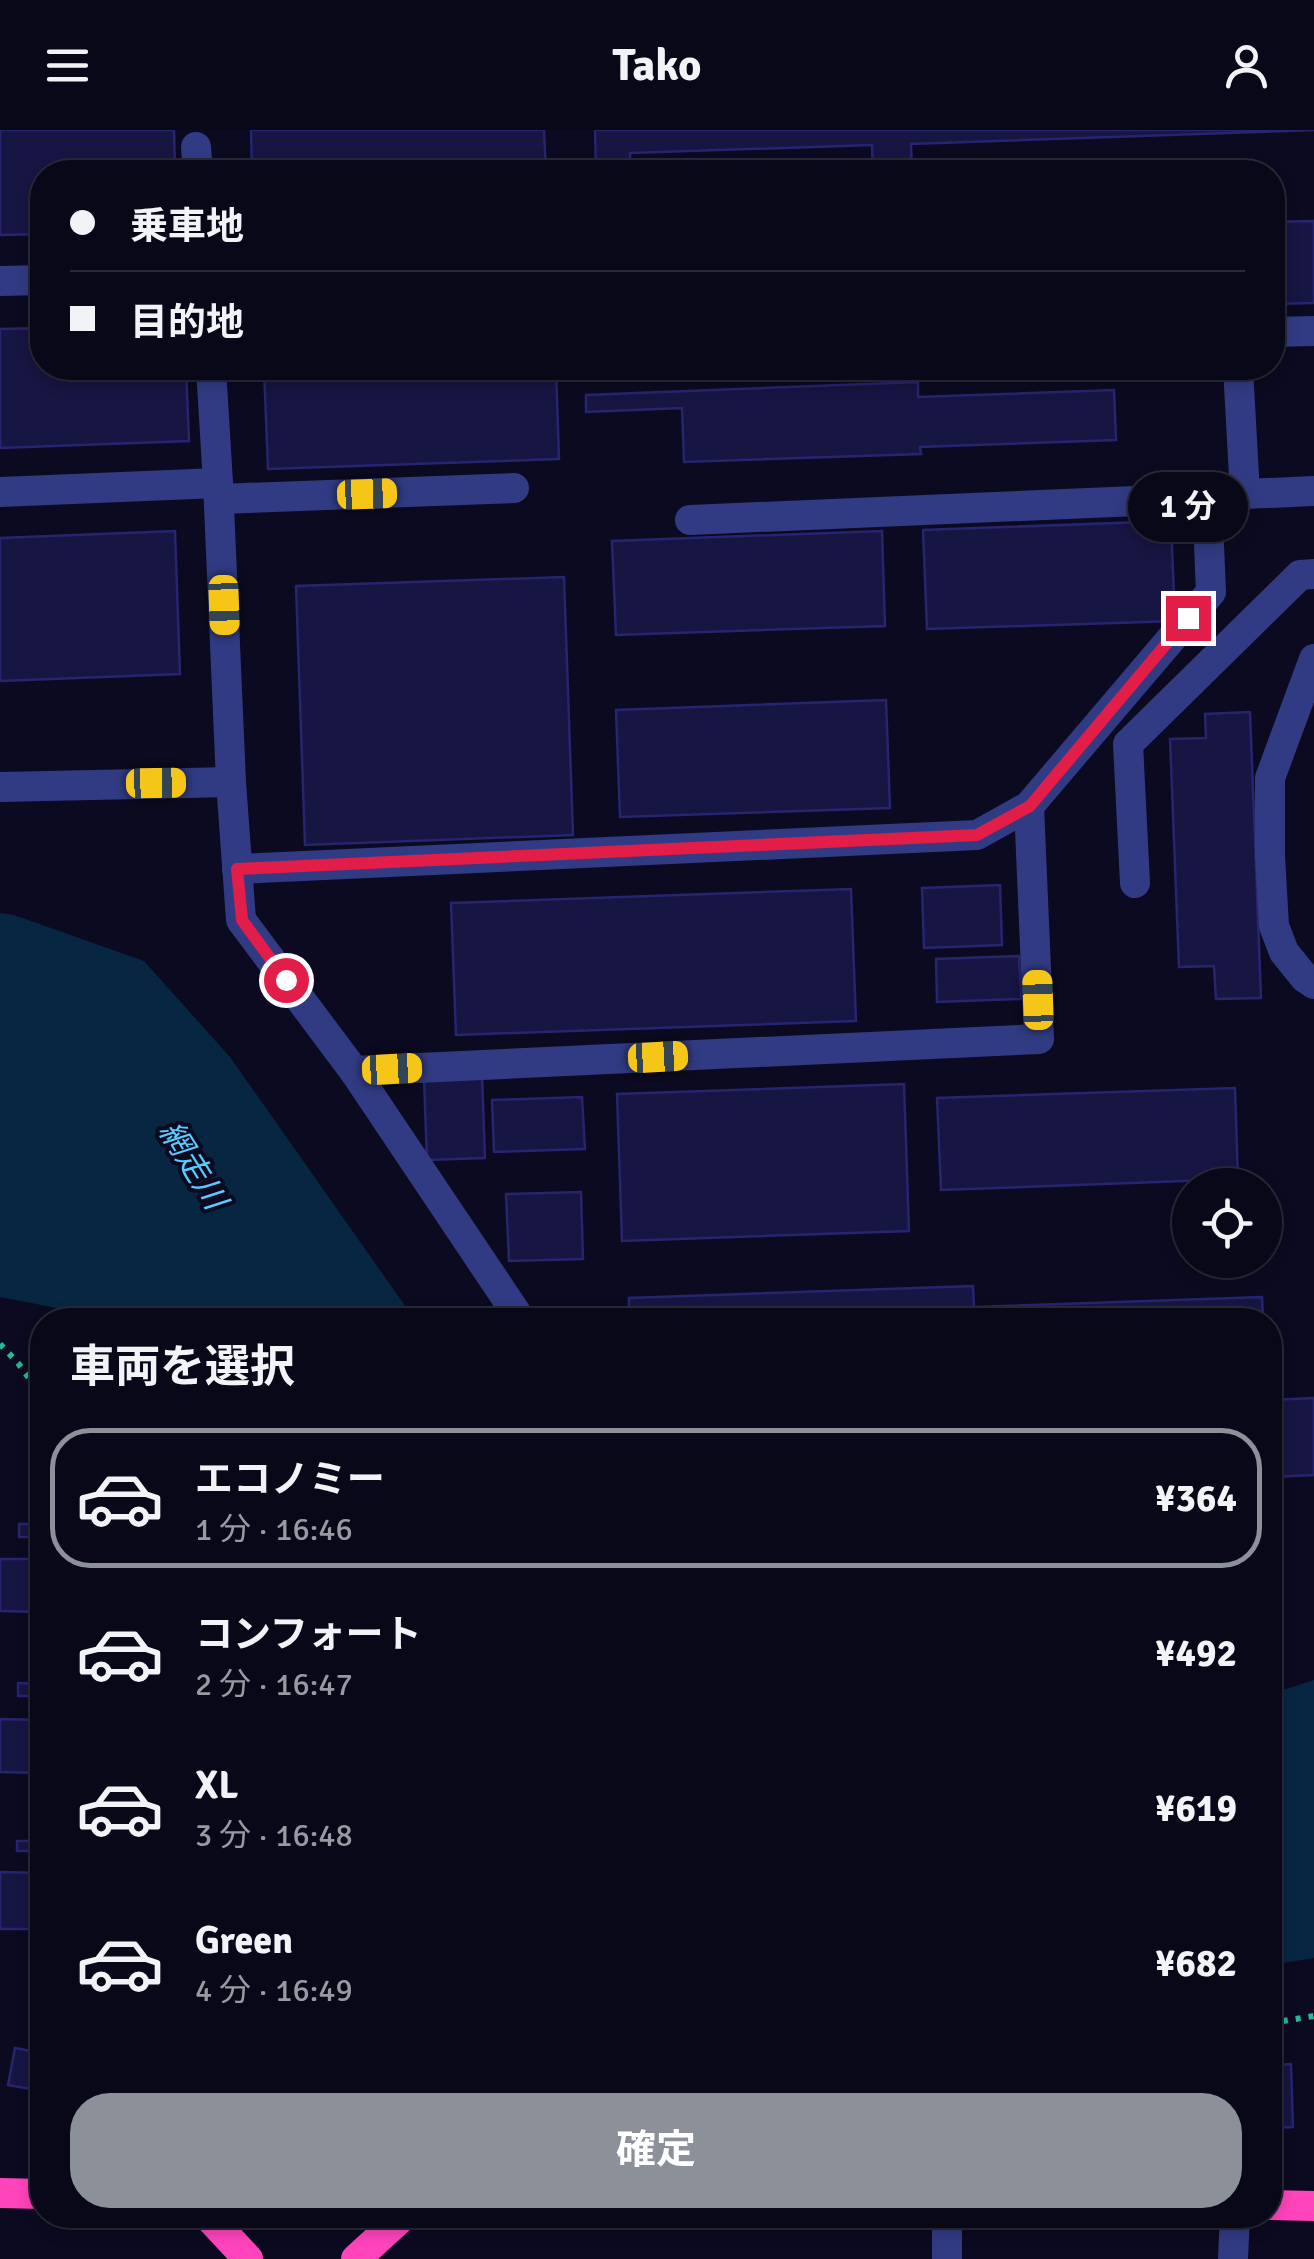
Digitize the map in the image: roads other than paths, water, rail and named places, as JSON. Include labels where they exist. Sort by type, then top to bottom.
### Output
[{"type":"highway","points":[[0,2194],[30,2194]]},
{"type":"highway","points":[[1282,2206],[1314,2206]]},
{"type":"highway","points":[[220,2228],[248,2259]]},
{"type":"highway","points":[[356,2259],[390,2228]]},
{"type":"street","points":[[0,281],[30,280]]},
{"type":"street","points":[[1285,332],[1314,331]]},
{"type":"street","points":[[212,380],[231,782],[242,920],[354,1070],[513,1308]]},
{"type":"street","points":[[1239,380],[1244,494]]},
{"type":"street","points":[[0,492],[514,488]]},
{"type":"street","points":[[690,520],[1314,491]]},
{"type":"street","points":[[237,869],[977,835],[1030,806],[1211,592],[1207,498]]},
{"type":"street","points":[[1135,882],[1128,744],[1300,575],[1314,574]]},
{"type":"street","points":[[1314,659],[1270,778],[1270,856],[1274,926],[1284,952],[1314,984]]},
{"type":"street","points":[[0,788],[231,782]]},
{"type":"street","points":[[354,1070],[1039,1040],[1030,806]]},
{"type":"street","points":[[946,2259],[947,2228]]},
{"type":"street","points":[[1233,2259],[1234,2228]]},
{"type":"water","name":"網走川","points":[[0,913],[144,961],[230,1057],[407,1308],[56,1308],[0,1297]]},
{"type":"water","points":[[1314,1680],[1314,1958],[1282,1963],[1282,1690]]}]
